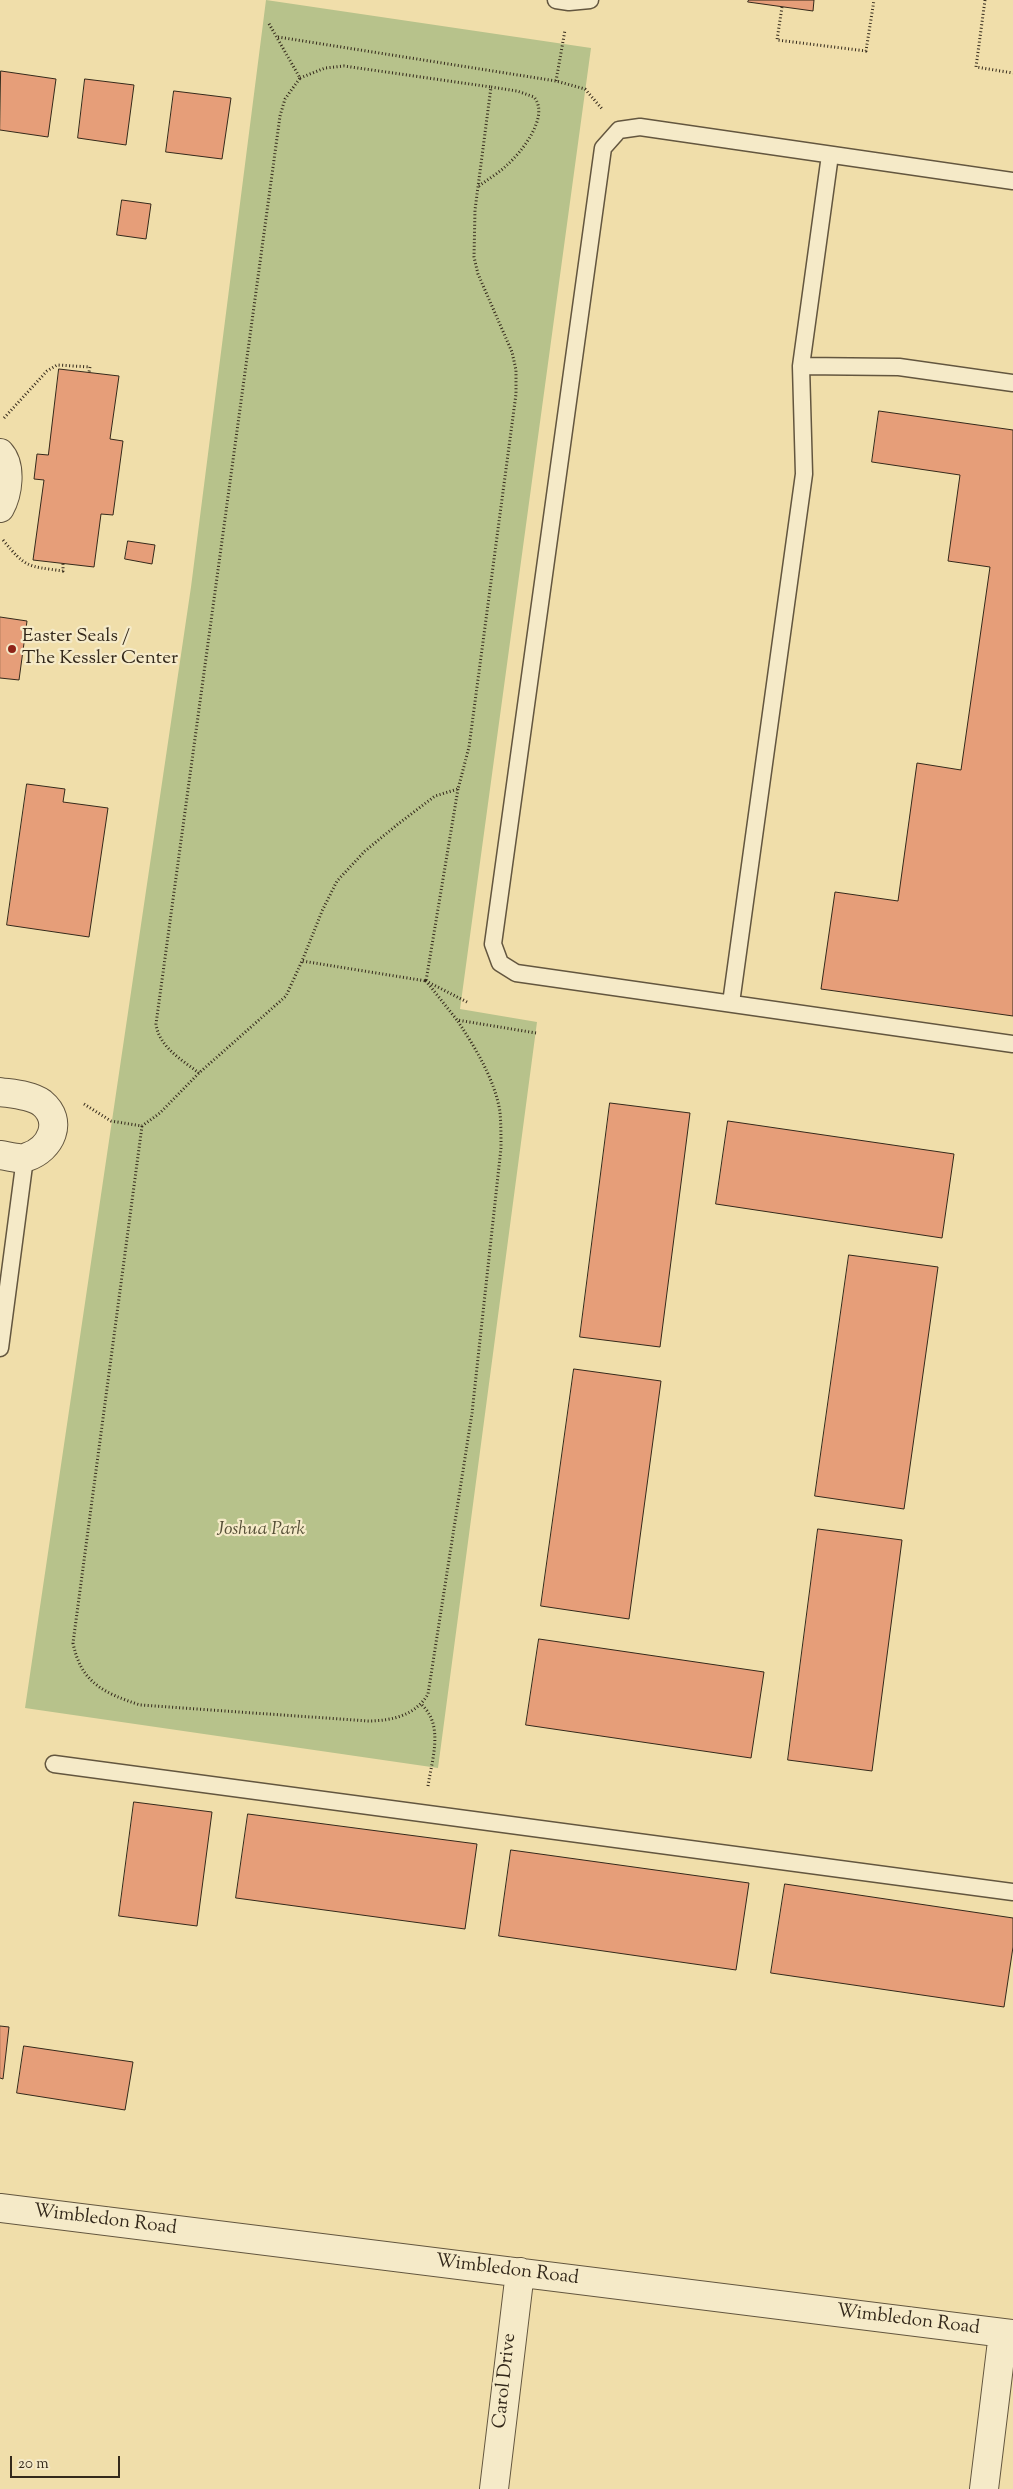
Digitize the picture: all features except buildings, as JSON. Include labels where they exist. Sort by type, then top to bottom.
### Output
[{"type":"street","points":[[0,453],[4,458],[8,482],[0,508]]},
{"type":"street","points":[[0,1092],[22,1095],[41,1102],[53,1117],[53,1134],[43,1150],[12,1157]]},
{"type":"street","name":"Wimbledon Road","points":[[0,2208],[1008,2334]]},
{"type":"street","name":"Carol Drive","points":[[494,2489],[520,2272]]},
{"type":"street","points":[[984,2489],[1008,2334]]},
{"type":"lane","points":[[562,1],[590,0]]},
{"type":"lane","points":[[1013,181],[640,127],[620,130],[603,148],[493,944],[500,963],[516,972],[1013,1044]]},
{"type":"lane","points":[[731,1003],[804,474],[800,366],[830,155]]},
{"type":"lane","points":[[800,366],[899,367],[1013,383]]},
{"type":"lane","points":[[0,1348],[12,1157]]},
{"type":"lane","points":[[54,1764],[1013,1892]]},
{"type":"path","points":[[782,7],[777,40],[866,51],[874,0]]},
{"type":"path","points":[[985,0],[976,68],[1013,73]]},
{"type":"path","points":[[556,81],[562,1]]},
{"type":"path","points":[[268,22],[278,36],[300,78]]},
{"type":"path","points":[[278,36],[556,81],[585,89]]},
{"type":"path","points":[[199,1073],[174,1055],[158,1035],[156,1024],[280,116],[285,99],[300,78],[326,68],[344,66],[491,86],[528,94],[537,101],[540,109],[536,125],[508,165],[479,186]]},
{"type":"path","points":[[142,1126],[73,1643],[76,1658],[84,1673],[95,1685],[111,1694],[140,1705],[375,1721],[406,1714],[422,1705],[428,1694],[472,1413],[501,1148],[500,1112],[494,1089],[471,1041],[426,981],[458,789],[469,747],[516,394],[516,370],[512,352],[478,274],[474,257],[473,237],[491,86]]},
{"type":"path","points":[[4,418],[47,371],[57,365],[90,367],[90,372]]},
{"type":"path","points":[[3,540],[21,562],[28,565],[62,571],[63,563]]},
{"type":"path","points":[[80,1102],[111,1121],[142,1126],[160,1113],[199,1073],[286,996],[322,911],[337,881],[365,851],[398,824],[435,796],[458,789]]},
{"type":"path","points":[[302,962],[426,981],[467,1002]]},
{"type":"path","points":[[457,1020],[536,1033]]},
{"type":"path","points":[[422,1705],[431,1713],[436,1728],[424,1814]]},
{"type":"green space","name":"Joshua Park","points":[[266,0],[591,48],[460,1009],[537,1022],[438,1768],[25,1708],[191,587]]},
{"type":"place","name":"Easter Seals / The Kessler Center","points":[[12,649]]}]
